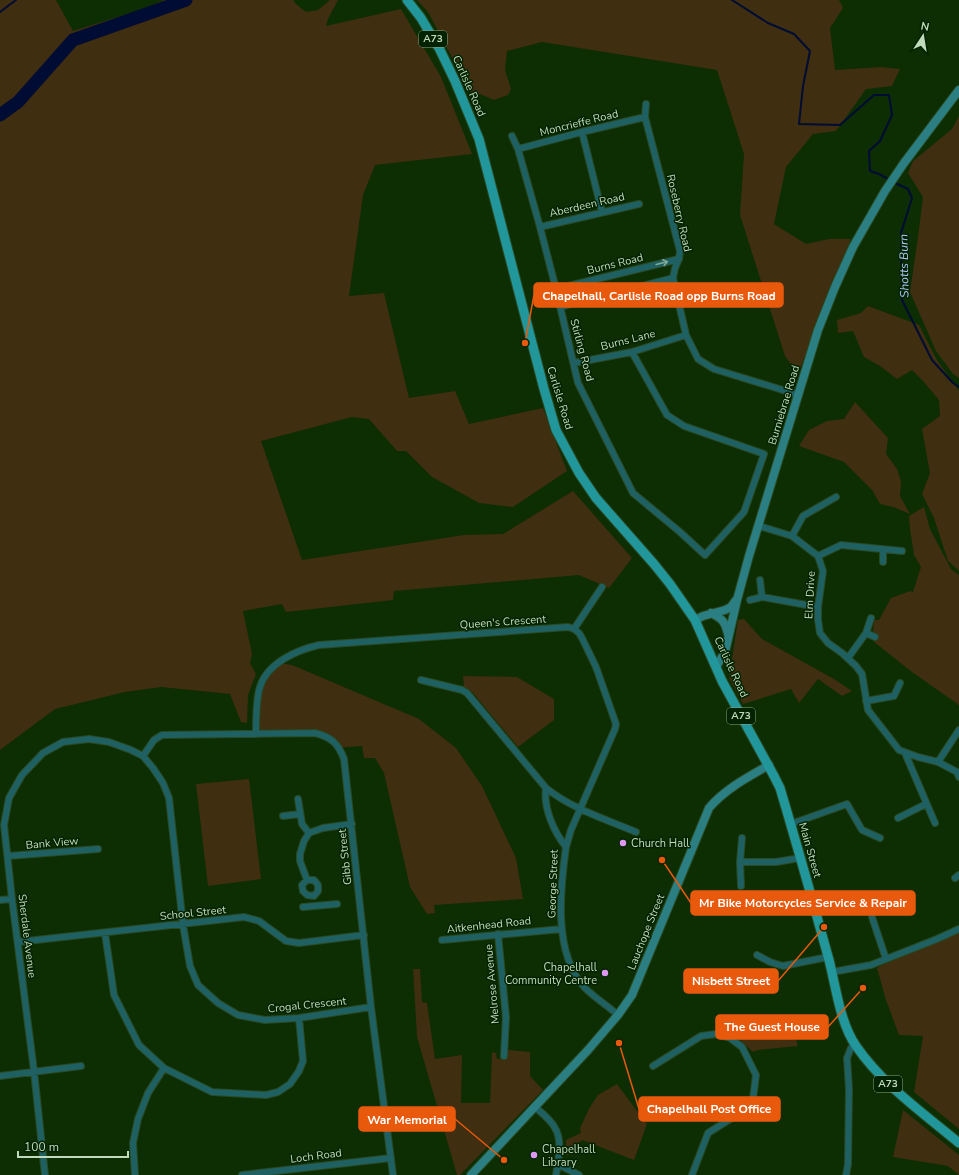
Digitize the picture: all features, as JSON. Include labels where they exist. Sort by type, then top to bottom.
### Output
[{"type":"main road","name":"Carlisle Road","points":[[407,0],[421,18],[440,50],[455,81],[479,139],[556,430],[567,453],[596,498],[654,564],[695,620],[722,681],[769,765]]},
{"type":"main road","name":"Main Street","points":[[769,765],[780,788],[844,1018],[849,1033],[856,1045]]},
{"type":"main road","name":"A73","points":[[856,1045],[868,1062],[885,1081],[959,1143]]},
{"type":"street","name":"Burniebrae Road","points":[[716,667],[725,652],[736,600],[818,330],[835,287],[853,247],[885,191],[904,163],[959,90]]},
{"type":"street","name":"Roseberry Road","points":[[646,104],[645,117],[680,252],[680,259],[675,268],[673,278]]},
{"type":"street","name":"Moncrieffe Road","points":[[518,149],[645,117]]},
{"type":"street","points":[[582,132],[602,212]]},
{"type":"street","name":"Stirling Road","points":[[512,136],[518,149],[540,227],[578,383],[633,493],[705,555],[744,512],[764,454],[684,426],[667,415],[632,352]]},
{"type":"street","name":"Aberdeen Road","points":[[540,227],[639,204]]},
{"type":"street","name":"Burns Road","points":[[556,289],[680,259]]},
{"type":"street","points":[[560,307],[673,278],[686,335],[698,359],[714,369],[799,395]]},
{"type":"street","name":"Burns Lane","points":[[574,363],[632,352],[686,335]]},
{"type":"street","points":[[792,536],[803,516],[836,497]]},
{"type":"street","name":"Elm Drive","points":[[759,526],[792,536],[818,556],[823,571],[818,607],[820,633],[828,643],[848,658],[862,674],[868,710],[899,750],[938,762],[958,772],[959,777]]},
{"type":"street","points":[[818,556],[841,545],[902,551]]},
{"type":"street","points":[[883,549],[883,562]]},
{"type":"street","points":[[760,580],[762,597]]},
{"type":"street","points":[[566,847],[571,830],[616,724],[596,667],[582,638],[574,629],[602,587]]},
{"type":"street","points":[[750,600],[762,597],[818,607]]},
{"type":"street","points":[[695,620],[711,613],[725,610],[731,607],[736,600]]},
{"type":"street","points":[[711,613],[720,617],[724,622],[729,637]]},
{"type":"street","points":[[848,658],[866,633],[871,618]]},
{"type":"street","name":"Queen's Crescent","points":[[256,734],[260,687],[265,677],[278,663],[303,649],[319,645],[568,627],[574,629]]},
{"type":"street","points":[[866,633],[875,637]]},
{"type":"street","points":[[421,680],[462,690],[467,693],[546,788],[554,795],[580,809],[636,832]]},
{"type":"street","points":[[866,701],[894,696],[900,683]]},
{"type":"street","points":[[938,762],[959,730]]},
{"type":"street","name":"Gibb Street","points":[[143,756],[154,740],[162,735],[314,733],[323,735],[336,744],[344,759],[371,1007],[393,1175]]},
{"type":"street","name":"Sherdale Avenue","points":[[45,1175],[4,825],[9,798],[22,775],[43,753],[63,742],[89,739],[109,742],[131,750],[143,756],[153,768],[163,783],[169,798],[183,925]]},
{"type":"street","points":[[906,753],[935,823]]},
{"type":"street","name":"Lauchope Street","points":[[471,1175],[618,1015],[632,995],[709,808],[716,799],[742,780],[769,765]]},
{"type":"street","name":"George Street","points":[[546,788],[545,799],[551,820],[560,840],[566,847],[562,891],[562,929],[568,957],[578,978],[585,988],[618,1015]]},
{"type":"street","points":[[298,800],[302,824],[309,833]]},
{"type":"street","points":[[791,824],[847,804],[862,830],[880,838]]},
{"type":"street","points":[[898,818],[926,804]]},
{"type":"street","points":[[283,816],[300,814]]},
{"type":"street","points":[[308,880],[300,861],[300,854],[304,841],[309,833],[322,828],[352,824]]},
{"type":"street","points":[[741,886],[740,862],[742,838]]},
{"type":"street","name":"Bank View","points":[[8,856],[98,849]]},
{"type":"street","points":[[740,862],[776,862],[800,858]]},
{"type":"street","points":[[308,880],[314,880],[319,887],[317,892],[311,896],[302,891],[302,885],[308,880]]},
{"type":"street","points":[[311,896],[312,906]]},
{"type":"street","points":[[0,900],[12,899]]},
{"type":"street","points":[[303,907],[337,904]]},
{"type":"street","points":[[872,916],[886,959]]},
{"type":"street","name":"School Street","points":[[18,942],[183,925],[244,917],[259,921],[286,941],[299,943],[364,936]]},
{"type":"street","name":"Crogal Crescent","points":[[183,925],[190,966],[198,985],[218,1004],[238,1015],[265,1020],[298,1018],[371,1007]]},
{"type":"street","name":"Aitkenhead Road","points":[[442,940],[562,929]]},
{"type":"street","points":[[832,972],[871,964],[886,959],[959,929]]},
{"type":"street","points":[[105,933],[114,995],[139,1045],[164,1068],[212,1092],[266,1095],[278,1092],[290,1084],[300,1071],[303,1062],[298,1018]]},
{"type":"street","name":"Melrose Avenue","points":[[498,934],[506,1017],[504,1056]]},
{"type":"street","points":[[756,955],[770,962],[783,966],[828,957]]},
{"type":"street","points":[[653,1066],[701,1036],[716,1034],[730,1038],[742,1047],[756,1075],[753,1099],[735,1116],[708,1133],[692,1175]]},
{"type":"street","points":[[846,1175],[848,1164],[847,1058],[851,1048],[856,1045]]},
{"type":"street","points":[[0,1076],[81,1066]]},
{"type":"street","points":[[135,1175],[133,1143],[138,1119],[148,1093],[164,1068]]},
{"type":"street","points":[[535,1107],[551,1122],[558,1134],[560,1147],[556,1175]]},
{"type":"street","name":"Loch Road","points":[[242,1175],[391,1158]]},
{"type":"street","points":[[558,1164],[579,1175]]},
{"type":"shaded area","points":[[0,0],[56,0],[73,31],[146,8],[164,0],[293,0],[306,12],[318,10],[330,0],[338,0],[326,26],[401,9],[441,77],[472,154],[375,165],[363,195],[349,296],[384,293],[409,398],[455,391],[469,424],[543,408],[567,471],[513,507],[479,503],[432,477],[406,451],[397,451],[369,419],[352,417],[261,441],[302,560],[464,535],[503,534],[573,491],[632,558],[609,588],[579,575],[394,591],[393,600],[286,612],[282,604],[243,611],[252,654],[250,663],[256,674],[248,695],[247,723],[241,722],[230,694],[161,687],[125,692],[55,709],[0,750]]},
{"type":"shaded area","points":[[417,0],[839,0],[843,8],[830,28],[835,70],[881,67],[900,69],[892,86],[866,89],[836,131],[813,134],[786,167],[774,224],[806,244],[829,239],[851,239],[798,374],[785,356],[740,215],[744,154],[717,70],[542,42],[507,51],[505,70],[511,89],[508,95],[494,100],[480,94],[473,97],[428,12]]},
{"type":"shaded area","points":[[959,116],[959,378],[953,374],[936,351],[910,292],[923,197],[908,173],[913,161],[952,129]]},
{"type":"shaded area","points":[[868,306],[919,325],[937,360],[959,391],[959,571],[948,561],[934,518],[922,494],[930,473],[922,429],[940,416],[939,400],[912,370],[897,379],[880,366],[864,357],[853,331],[838,333],[837,320],[861,313]]},
{"type":"shaded area","points":[[855,402],[888,438],[886,454],[897,469],[901,481],[900,496],[910,514],[893,507],[880,504],[872,490],[844,462],[799,446],[809,430],[827,421],[844,419]]},
{"type":"shaded area","points":[[924,507],[930,529],[951,569],[959,575],[959,705],[912,672],[874,642],[877,636],[873,631],[874,620],[879,620],[891,598],[910,591],[913,592],[921,567],[914,555],[909,516]]},
{"type":"shaded area","points":[[744,619],[762,639],[834,679],[852,691],[842,696],[818,679],[799,703],[791,689],[743,704],[729,678],[738,620]]},
{"type":"shaded area","points":[[281,663],[292,665],[419,719],[456,748],[482,786],[516,858],[523,899],[434,905],[435,913],[427,914],[410,887],[384,773],[375,758],[364,758],[362,746],[342,748],[323,734],[258,732],[259,704],[264,684],[269,675]]},
{"type":"shaded area","points":[[463,676],[517,677],[554,699],[554,720],[518,747],[473,693],[464,687]]},
{"type":"shaded area","points":[[249,779],[261,879],[208,886],[196,784]]},
{"type":"shaded area","points":[[959,933],[959,1129],[914,1092],[923,1036],[899,1035],[886,1000],[877,968]]},
{"type":"shaded area","points":[[413,969],[420,969],[422,1002],[427,1003],[435,1059],[462,1055],[461,1103],[490,1103],[492,1052],[496,1053],[497,1059],[507,1058],[508,1050],[530,1052],[530,1076],[543,1090],[460,1175],[457,1175],[417,1037]]},
{"type":"shaded area","points":[[790,1019],[798,1046],[758,1050],[753,1052],[737,1037],[750,1025]]},
{"type":"shaded area","points":[[617,1084],[647,1124],[634,1160],[582,1140],[569,1154],[566,1155],[566,1140],[581,1133],[580,1128],[590,1107],[598,1095]]},
{"type":"shaded area","points":[[903,1110],[959,1155],[959,1175],[948,1166],[893,1157]]},
{"type":"waterway","points":[[0,12],[16,0]]},
{"type":"waterway","points":[[0,115],[18,102],[73,40],[186,0]]},
{"type":"waterway","name":"Shotts Burn","points":[[732,0],[768,23],[794,34],[810,51],[803,86],[799,124],[840,125],[874,95],[889,95],[892,115],[880,141],[869,151],[870,171],[890,180]]},
{"type":"waterway","name":"Shotts Burn","points":[[893,182],[908,189],[912,198],[901,233],[902,300],[932,360],[953,383],[959,387]]},
{"type":"place","name":"Chapelhall, Carlisle Road opp Burns Road","points":[[525,343]]},
{"type":"place","name":"Church Hall","points":[[623,843]]},
{"type":"place","name":"Mr Bike Motorcycles Service & Repair","points":[[662,860]]},
{"type":"place","name":"Nisbett Street","points":[[824,927]]},
{"type":"place","name":"Chapelhall Community Centre","points":[[605,973]]},
{"type":"place","name":"The Guest House","points":[[863,988]]},
{"type":"place","name":"Chapelhall Post Office","points":[[619,1043]]},
{"type":"place","name":"Chapelhall Library","points":[[534,1155]]},
{"type":"place","name":"War Memorial","points":[[504,1160]]}]
